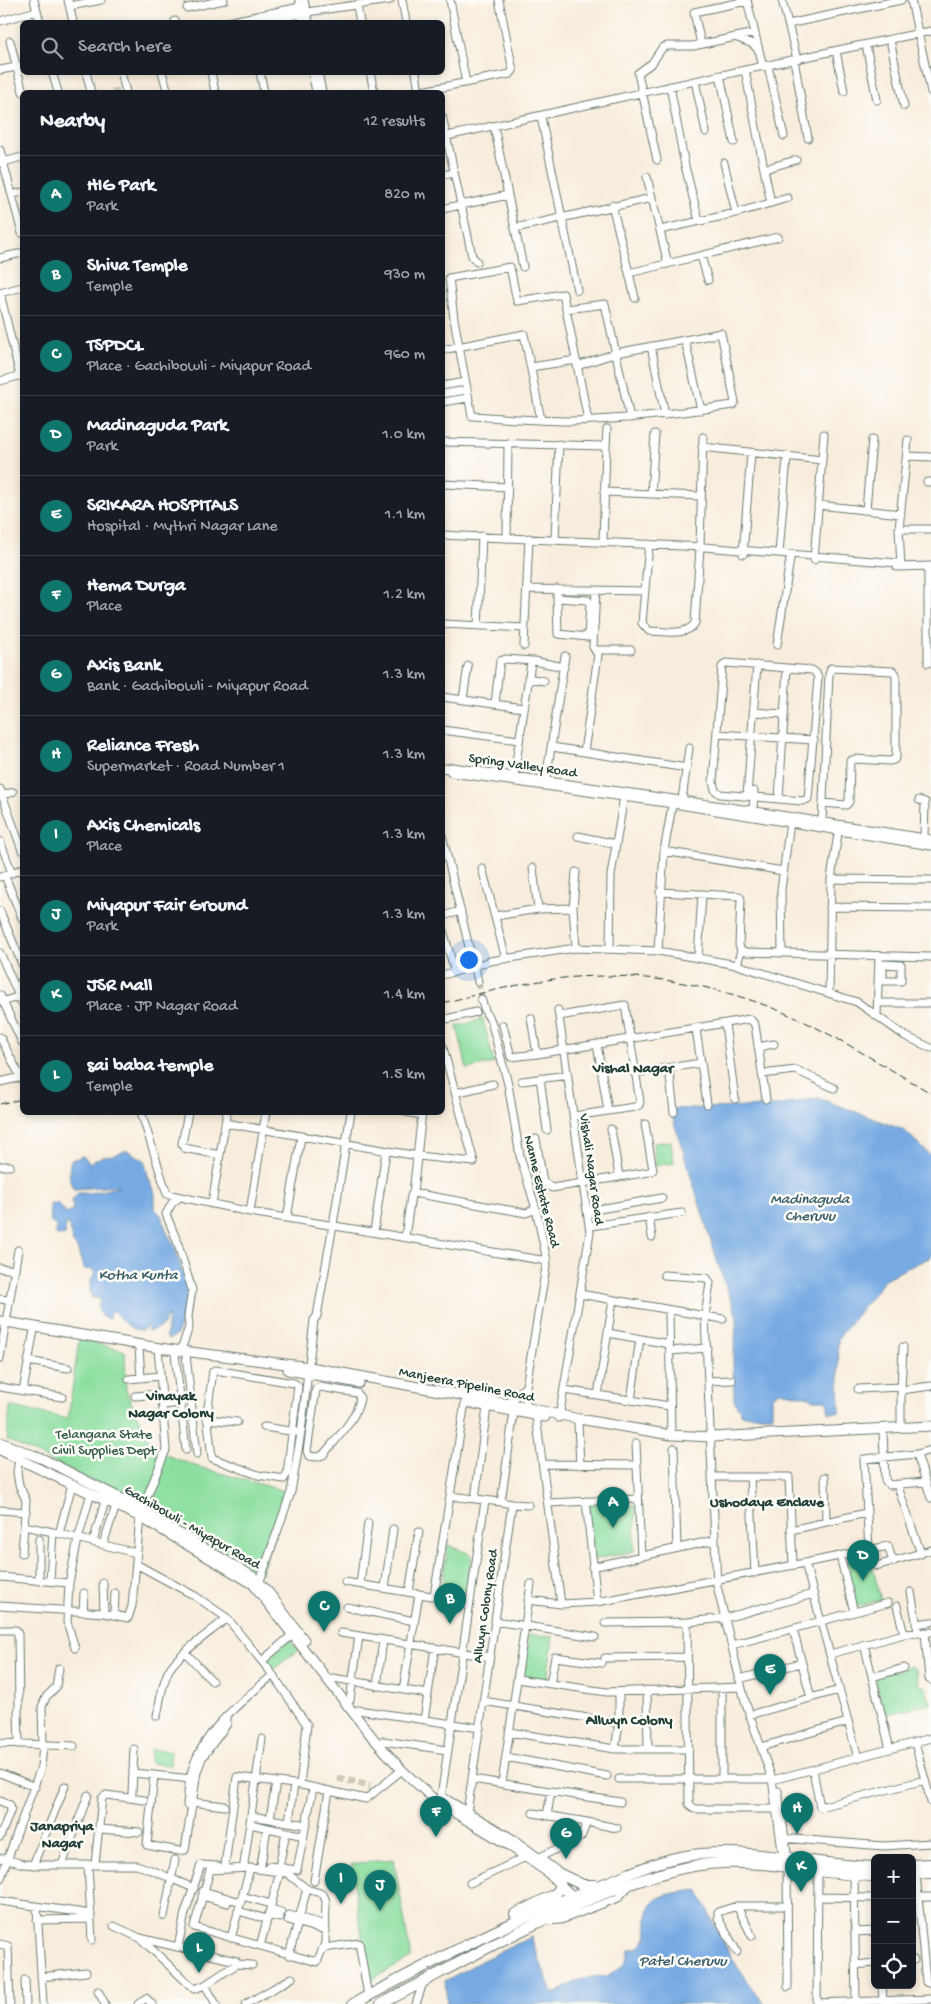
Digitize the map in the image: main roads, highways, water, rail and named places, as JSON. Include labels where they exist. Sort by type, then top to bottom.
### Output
[{"type":"highway","points":[[381,2004],[540,1921],[603,1884],[660,1862],[698,1854],[744,1853],[818,1871],[871,1876]]},
{"type":"highway","points":[[354,2004],[486,1934],[579,1898],[672,1869],[723,1863],[760,1864],[786,1862],[871,1867]]},
{"type":"highway","points":[[916,1870],[931,1864]]},
{"type":"highway","points":[[916,1871],[931,1873]]},
{"type":"highway","points":[[486,1934],[502,1920],[554,1894],[559,1890],[560,1879],[583,1885],[603,1884]]},
{"type":"main road","name":"Manjeera Pipeline Road","points":[[3,1323],[80,1340],[158,1349]]},
{"type":"main road","name":"Manjeera Pipeline Road","points":[[3,1323],[214,1359],[240,1360]]},
{"type":"main road","name":"Manjeera Pipeline Road","points":[[181,1353],[240,1360],[436,1394],[508,1404],[578,1423],[672,1439],[711,1439],[931,1428]]},
{"type":"main road","name":"Manjeera Pipeline Road","points":[[436,1394],[487,1408],[536,1416],[560,1417],[671,1435],[711,1439],[931,1428]]},
{"type":"main road","name":"Gachibowli - Miyapur Road","points":[[0,1442],[43,1459],[107,1497],[141,1513],[171,1532],[238,1566],[260,1581],[350,1700],[406,1766],[440,1797],[512,1839],[538,1858],[560,1879]]},
{"type":"main road","points":[[0,1450],[91,1493],[107,1497],[116,1506],[141,1513]]},
{"type":"main road","points":[[171,1532],[253,1584],[368,1732],[402,1770],[437,1802],[560,1879],[579,1898]]},
{"type":"water","name":"Madinaguda Cheruvu","points":[[818,1098],[904,1130],[931,1156],[931,1257],[886,1278],[838,1338],[840,1412],[829,1413],[827,1400],[813,1400],[810,1397],[780,1391],[772,1396],[772,1415],[742,1415],[734,1400],[733,1361],[737,1317],[720,1270],[670,1109],[776,1106]]},
{"type":"water","name":"Kotha Kunta","points":[[127,1150],[144,1160],[155,1193],[155,1209],[161,1215],[168,1235],[174,1244],[183,1273],[190,1279],[187,1303],[177,1335],[169,1339],[166,1337],[168,1315],[162,1326],[150,1331],[148,1331],[147,1326],[143,1330],[130,1327],[114,1311],[110,1312],[109,1319],[102,1317],[98,1309],[100,1300],[99,1298],[92,1298],[90,1292],[94,1270],[84,1269],[77,1248],[73,1243],[68,1223],[66,1223],[65,1235],[59,1236],[55,1234],[57,1227],[50,1221],[50,1204],[57,1203],[67,1214],[73,1211],[72,1201],[78,1193],[90,1193],[119,1187],[74,1189],[70,1175],[71,1160],[83,1156],[90,1163],[98,1158]]},
{"type":"water","name":"Patel Cheruvu","points":[[698,1890],[736,1964],[765,2004],[447,2004],[445,1981],[531,1937],[552,1993],[556,1993],[582,1978],[607,1976],[625,1964],[629,1951],[641,1946],[648,1935],[648,1911],[652,1904],[666,1895]]},
{"type":"tunnel","points":[[478,982],[481,999]]},
{"type":"tunnel","points":[[338,1778],[370,1786]]},
{"type":"railway","points":[[445,1002],[512,986],[586,976],[651,978],[682,983],[714,989],[745,998],[805,1022],[853,1047],[931,1093]]},
{"type":"railway","points":[[0,1104],[20,1099]]},
{"type":"place","name":"HIG Park","points":[[613,1528]]},
{"type":"place","name":"Madinaguda Park","points":[[863,1581]]},
{"type":"place","name":"Shiva Temple","points":[[450,1624]]},
{"type":"place","name":"TSPDCL","points":[[324,1632]]},
{"type":"place","name":"SRIKARA HOSPITALS","points":[[770,1695]]},
{"type":"place","name":"Reliance Fresh","points":[[797,1834]]},
{"type":"place","name":"Hema Durga","points":[[436,1837]]},
{"type":"place","name":"Axis Bank","points":[[566,1859]]},
{"type":"place","name":"JSR Mall","points":[[801,1892]]},
{"type":"place","name":"Axis Chemicals","points":[[341,1904]]},
{"type":"place","name":"Miyapur Fair Ground","points":[[380,1911]]},
{"type":"place","name":"sai baba temple","points":[[199,1973]]},
{"type":"district","name":"Vishal Nagar","points":[[633,1067]]},
{"type":"district","name":"Vinayak Nagar Colony","points":[[171,1404]]},
{"type":"district","name":"Ushodaya Enclave","points":[[767,1501]]},
{"type":"district","name":"Allwyn Colony","points":[[629,1719]]},
{"type":"district","name":"Janapriya Nagar","points":[[62,1834]]},
{"type":"park label","name":"Telangana State Civil Supplies Dept","points":[[104,1442]]}]
